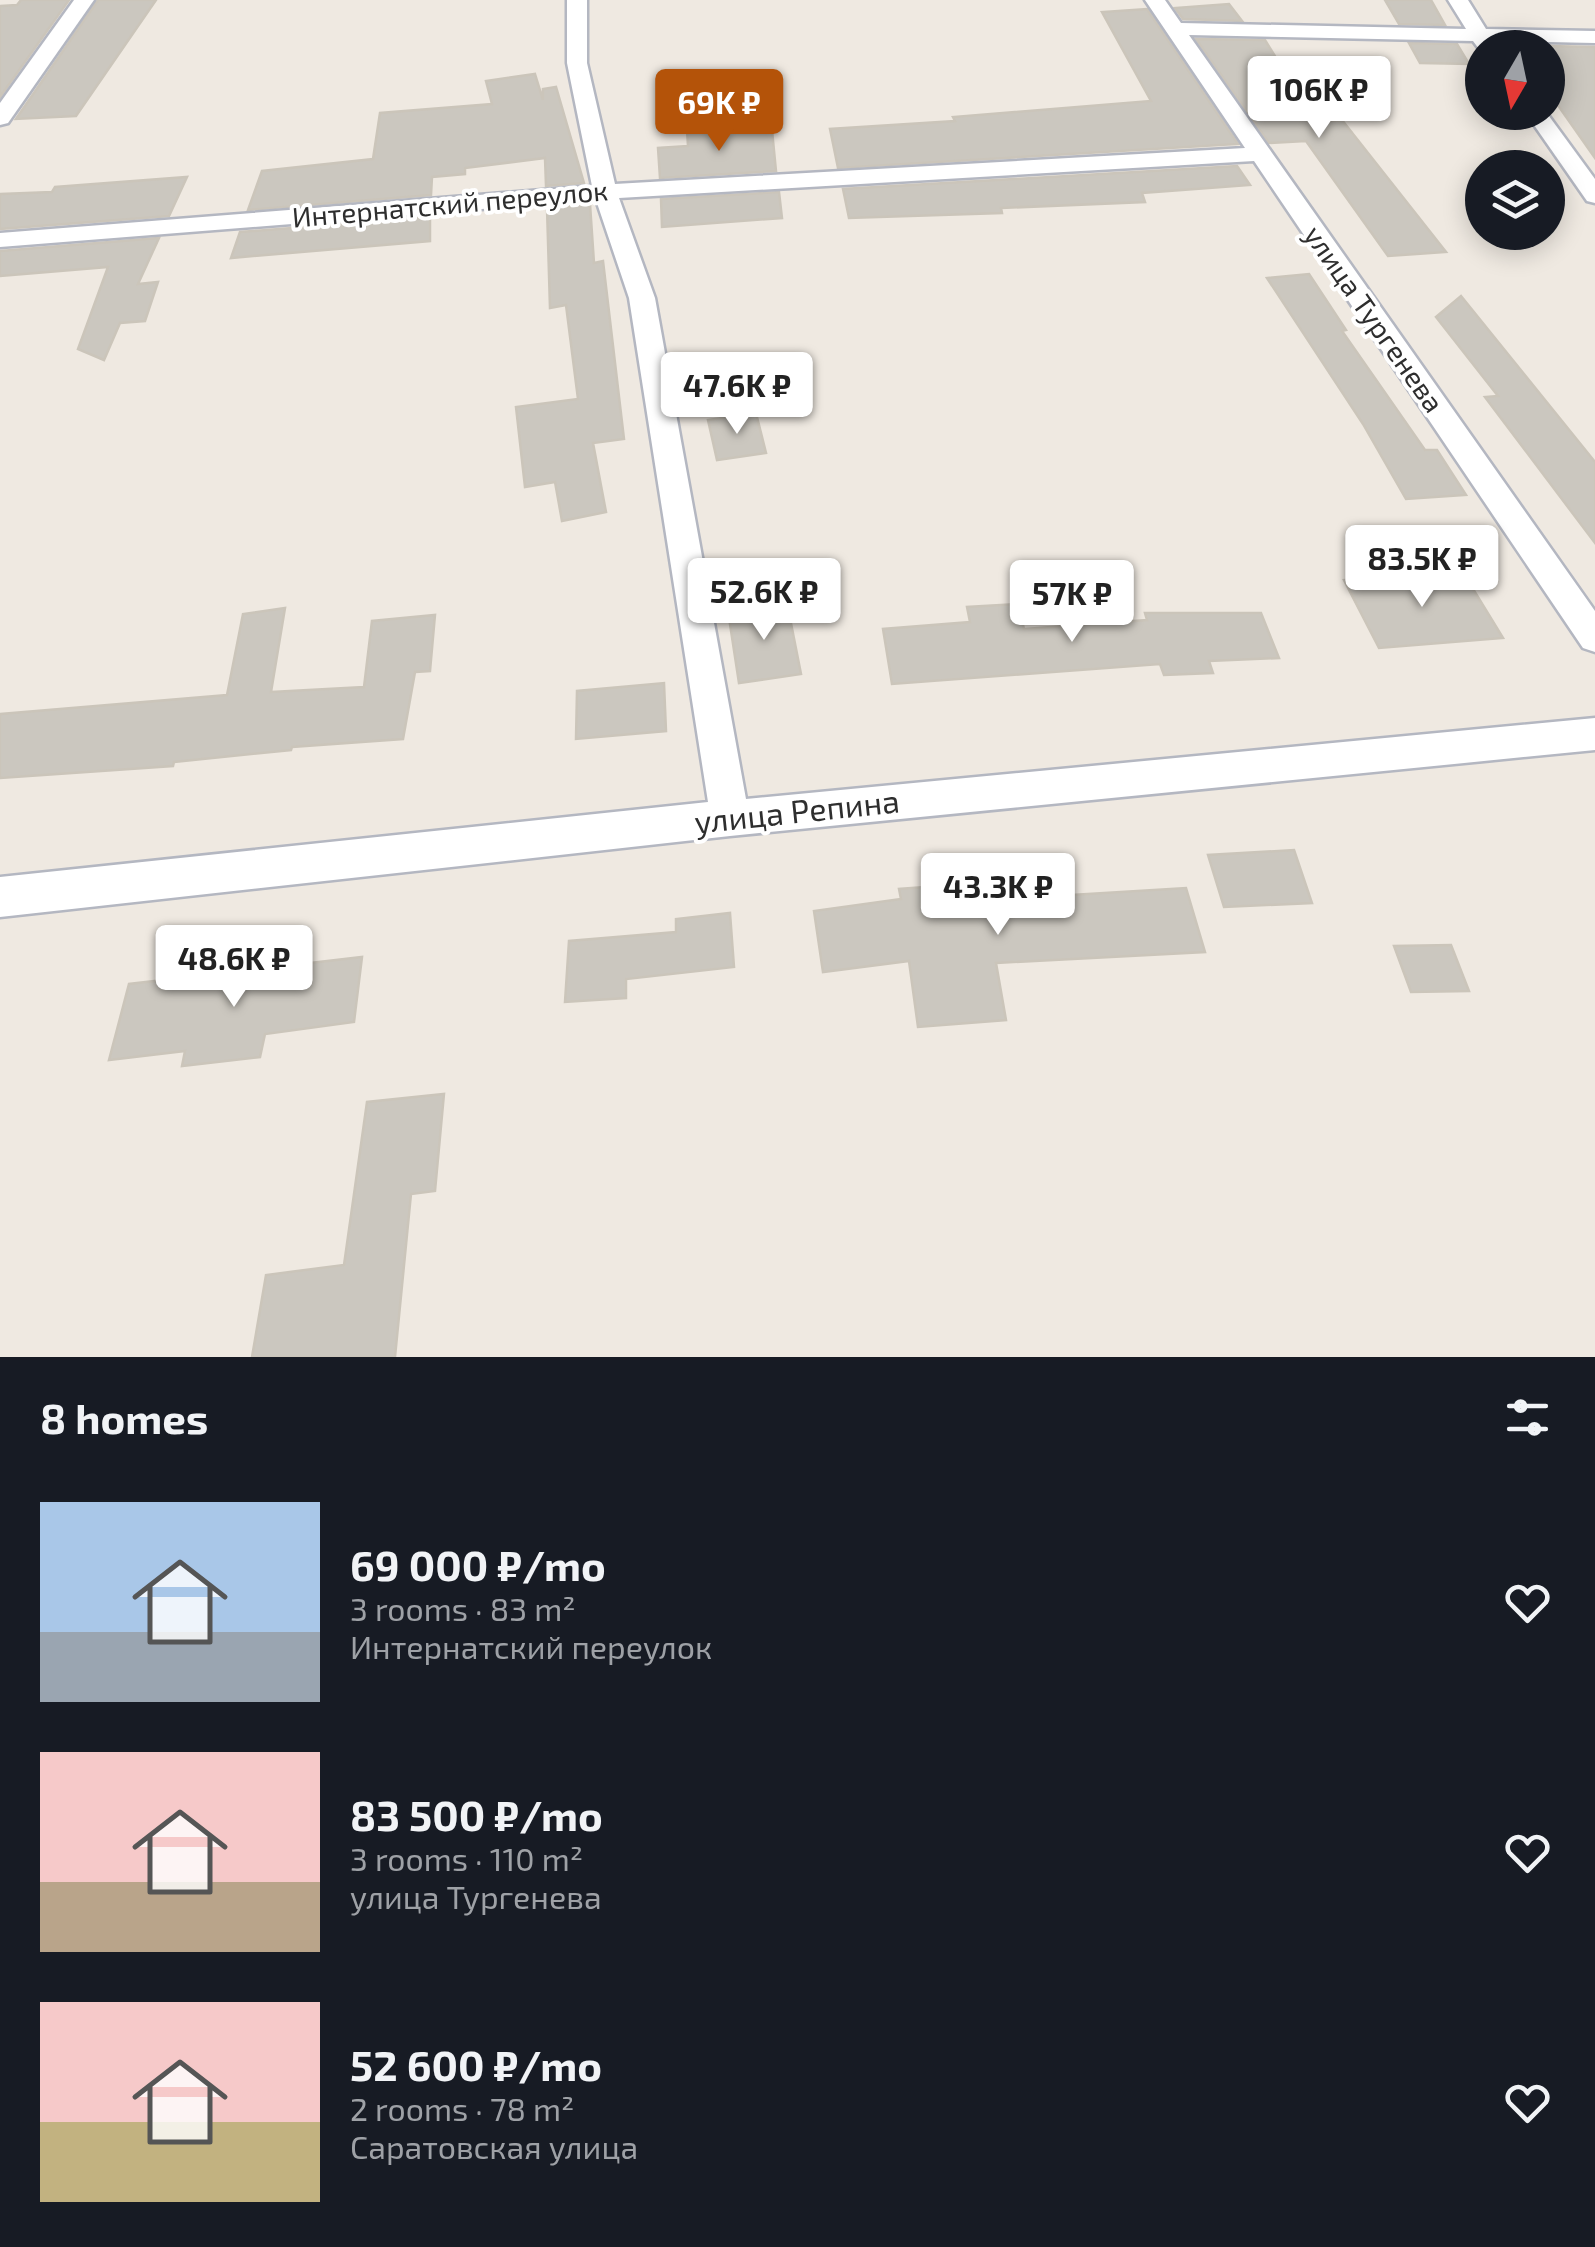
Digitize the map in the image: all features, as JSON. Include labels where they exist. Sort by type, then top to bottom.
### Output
[{"type":"street","points":[[0,118],[84,0]]},
{"type":"street","points":[[577,0],[577,63],[605,191],[642,298],[730,818]]},
{"type":"street","name":"улица Тургенева","points":[[1155,0],[1595,638]]},
{"type":"street","points":[[1458,0],[1477,30]]},
{"type":"street","points":[[1174,28],[1465,41]]},
{"type":"street","points":[[1565,38],[1595,37]]},
{"type":"street","points":[[1548,130],[1595,196]]},
{"type":"street","name":"Интернатский переулок","points":[[0,240],[605,191],[1259,154]]},
{"type":"street","name":"улица Репина","points":[[0,897],[730,818],[1595,734]]},
{"type":"building","points":[[21,0],[69,0],[0,97],[0,6],[17,5]]},
{"type":"building","points":[[98,0],[156,0],[76,116],[16,119]]},
{"type":"building","points":[[1385,0],[1431,0],[1445,25],[1399,24]]},
{"type":"building","points":[[1229,4],[1242,21],[1183,19],[1175,8]]},
{"type":"building","points":[[1147,9],[1238,144],[838,168],[830,129],[1151,101],[1102,12]]},
{"type":"building","points":[[1196,39],[1265,40],[1291,82],[1305,81],[1331,121],[1342,120],[1446,252],[1388,256],[1306,141],[1269,143]]},
{"type":"building","points":[[1409,43],[1457,44],[1465,57],[1465,64],[1420,63]]},
{"type":"building","points":[[1565,46],[1595,47],[1595,158],[1565,115]]},
{"type":"building","points":[[535,74],[543,100],[543,89],[556,87],[584,183],[546,186],[545,158],[465,168],[465,174],[432,177],[431,195],[248,210],[262,171],[373,159],[380,113],[492,104],[486,81]]},
{"type":"building","points":[[728,127],[728,133],[772,130],[776,171],[660,178],[658,148],[688,146],[687,130]]},
{"type":"building","points":[[1237,166],[1250,185],[1142,193],[1145,202],[1001,208],[1002,213],[849,218],[843,189]]},
{"type":"building","points":[[187,177],[169,216],[0,229],[0,194]]},
{"type":"building","points":[[779,192],[782,218],[662,227],[661,199]]},
{"type":"building","points":[[590,204],[594,263],[603,261],[624,439],[593,443],[606,512],[562,521],[555,482],[525,487],[516,407],[578,399],[566,305],[550,308],[547,208]]},
{"type":"building","points":[[430,217],[430,241],[231,258],[240,232]]},
{"type":"building","points":[[159,238],[138,284],[158,282],[145,321],[120,323],[104,360],[78,349],[108,267],[0,276],[0,251]]},
{"type":"building","points":[[1309,274],[1346,330],[1342,331],[1425,450],[1437,450],[1466,495],[1406,499],[1363,424],[1267,278]]},
{"type":"building","points":[[1461,296],[1595,462],[1595,543],[1485,397],[1498,396],[1436,317]]},
{"type":"building","points":[[756,413],[766,453],[717,460],[708,420]]},
{"type":"building","points":[[1462,571],[1503,638],[1379,648],[1344,580]]},
{"type":"building","points":[[787,603],[801,674],[739,683],[728,611]]},
{"type":"building","points":[[1018,604],[1024,629],[1147,620],[1145,613],[1261,613],[1279,658],[1209,661],[1213,673],[1164,675],[1160,664],[892,684],[883,629],[970,622],[967,607]]},
{"type":"building","points":[[285,608],[271,692],[364,687],[372,621],[435,615],[430,671],[415,672],[403,739],[292,747],[174,762],[173,766],[0,778],[0,714],[227,695],[243,614]]},
{"type":"building","points":[[664,683],[666,731],[576,739],[577,691]]},
{"type":"building","points":[[1294,850],[1312,903],[1224,907],[1208,855]]},
{"type":"building","points":[[980,883],[981,888],[1068,883],[1071,895],[1186,888],[1205,952],[996,963],[1006,1020],[918,1027],[909,961],[823,972],[814,911],[901,899],[899,889]]},
{"type":"building","points":[[730,913],[734,967],[626,979],[626,998],[565,1002],[569,941],[676,932],[676,919]]},
{"type":"building","points":[[1451,945],[1469,991],[1411,992],[1394,946]]},
{"type":"building","points":[[362,957],[354,1022],[265,1034],[260,1057],[182,1066],[185,1051],[109,1060],[129,984]]},
{"type":"building","points":[[444,1094],[435,1191],[411,1194],[395,1357],[252,1357],[266,1275],[344,1265],[367,1102]]}]
